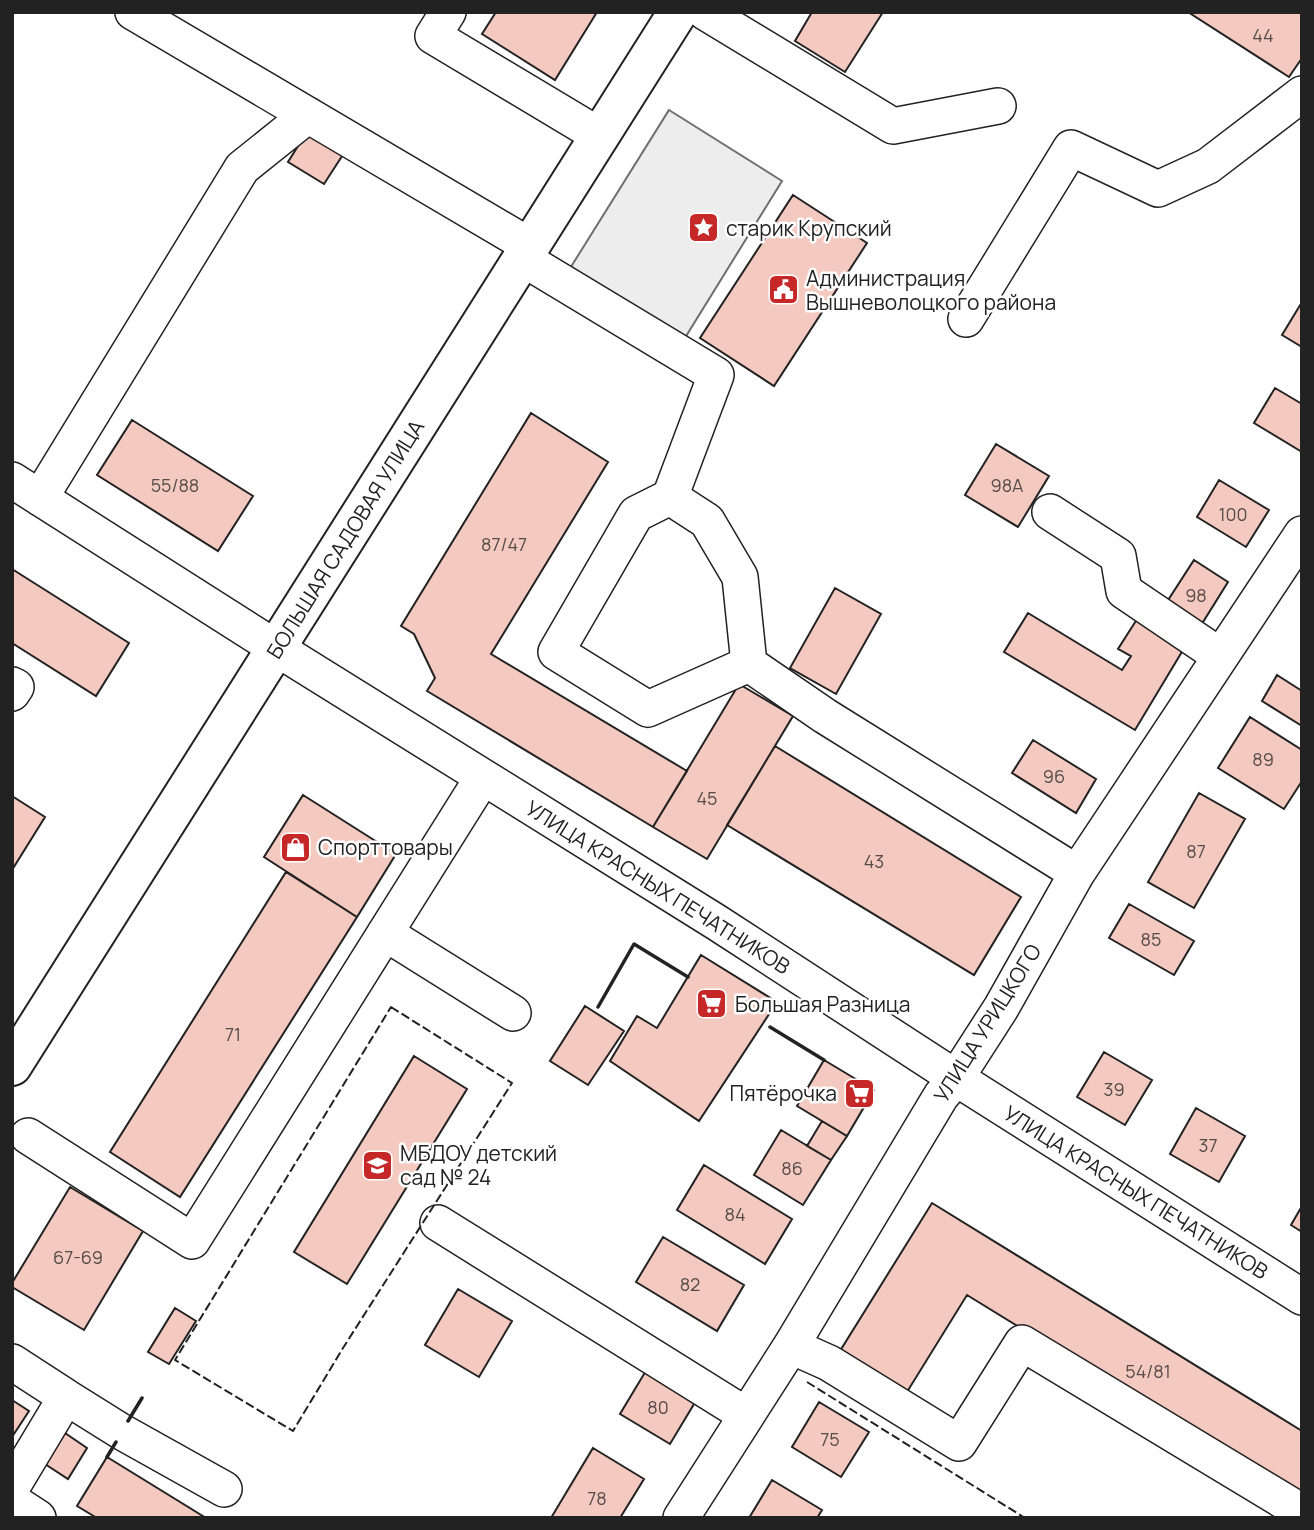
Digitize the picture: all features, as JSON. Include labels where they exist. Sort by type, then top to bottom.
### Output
[{"type":"highway","name":"БОЛЬШАЯ САДОВАЯ УЛИЦА","points":[[12,1066],[678,12]]},
{"type":"street","points":[[133,12],[308,115],[716,375],[670,497],[636,514],[556,652],[648,709],[749,664]]},
{"type":"street","points":[[448,12],[433,36],[600,136]]},
{"type":"street","points":[[705,12],[893,126],[998,106]]},
{"type":"street","points":[[966,319],[1072,148],[1158,189],[1208,166],[1302,94]]},
{"type":"street","points":[[26,489],[242,168],[308,115]]},
{"type":"street","name":"УЛИЦА КРАСНЫХ ПЕЧАТНИКОВ","points":[[26,489],[275,648],[716,922],[1302,1297]]},
{"type":"street","points":[[670,497],[707,521],[740,577],[749,664],[825,716],[1077,873]]},
{"type":"street","points":[[1050,512],[1118,555],[1124,591],[1220,656]]},
{"type":"street","name":"УЛИЦА УРИЦКОГО","points":[[681,1518],[791,1346],[941,1096],[956,1078],[1001,1008],[1077,873],[1302,534]]},
{"type":"street","points":[[12,685],[16,687],[12,693]]},
{"type":"street","points":[[29,1136],[192,1241],[483,777]]},
{"type":"street","points":[[385,933],[513,1013]]},
{"type":"street","points":[[438,1223],[746,1415]]},
{"type":"street","points":[[791,1346],[829,1363],[959,1443],[1022,1343],[1302,1513]]},
{"type":"street","points":[[12,1362],[122,1432],[224,1489]]},
{"type":"street","points":[[12,1487],[66,1397]]},
{"type":"street","points":[[12,1502],[38,1518]]},
{"type":"shaded area","points":[[669,110],[782,181],[683,341],[569,270]]},
{"type":"building","points":[[496,12],[597,12],[555,80],[482,34]]},
{"type":"building","points":[[812,12],[883,12],[845,72],[795,41]]},
{"type":"building","points":[[1188,12],[1302,12],[1302,58],[1289,77]]},
{"type":"building","points":[[308,130],[344,153],[324,184],[288,162]]},
{"type":"building","name":"Администрация Вышневолоцкого района","points":[[793,195],[867,243],[774,386],[700,338]]},
{"type":"building","points":[[1302,302],[1302,347],[1282,335]]},
{"type":"building","points":[[1275,388],[1302,404],[1302,452],[1254,423]]},
{"type":"building","points":[[531,413],[608,462],[491,654],[687,771],[653,827],[427,691],[435,678],[414,634],[401,626]]},
{"type":"building","points":[[132,420],[253,496],[218,551],[97,475]]},
{"type":"building","points":[[996,444],[1049,476],[1018,527],[965,495]]},
{"type":"building","points":[[1219,480],[1269,510],[1246,547],[1197,517]]},
{"type":"building","points":[[1194,560],[1228,582],[1198,630],[1163,608]]},
{"type":"building","points":[[12,569],[129,643],[96,696],[12,643]]},
{"type":"building","points":[[835,588],[881,614],[836,694],[790,668]]},
{"type":"building","points":[[1028,613],[1122,670],[1131,656],[1118,649],[1139,616],[1186,645],[1135,730],[1004,652]]},
{"type":"building","points":[[1277,675],[1302,691],[1302,726],[1262,701]]},
{"type":"building","points":[[739,684],[793,716],[707,859],[653,827]]},
{"type":"building","points":[[1250,717],[1302,750],[1302,781],[1284,809],[1218,768]]},
{"type":"building","points":[[1033,740],[1096,779],[1076,813],[1012,773]]},
{"type":"building","points":[[775,746],[1021,897],[974,975],[727,825]]},
{"type":"building","points":[[1199,793],[1245,819],[1194,908],[1148,882]]},
{"type":"building","points":[[303,795],[396,854],[357,917],[264,857]]},
{"type":"building","points":[[12,796],[45,817],[12,870]]},
{"type":"building","points":[[286,872],[357,917],[180,1197],[110,1152]]},
{"type":"building","points":[[1129,904],[1194,941],[1174,975],[1109,938]]},
{"type":"building","points":[[701,955],[777,1002],[699,1121],[610,1061],[637,1016],[657,1028]]},
{"type":"building","points":[[585,1006],[624,1031],[588,1085],[550,1061]]},
{"type":"building","points":[[1104,1052],[1152,1080],[1125,1125],[1077,1097]]},
{"type":"building","points":[[414,1056],[467,1089],[347,1284],[294,1252]]},
{"type":"building","points":[[824,1060],[874,1090],[847,1136],[797,1106]]},
{"type":"building","points":[[1196,1108],[1245,1136],[1219,1182],[1170,1154]]},
{"type":"building","points":[[822,1121],[847,1136],[831,1160],[807,1146]]},
{"type":"building","points":[[781,1130],[831,1160],[803,1205],[754,1175]]},
{"type":"building","points":[[704,1165],[792,1219],[765,1264],[677,1210]]},
{"type":"building","points":[[70,1187],[143,1231],[84,1330],[12,1287]]},
{"type":"building","points":[[932,1203],[1302,1431],[1302,1501],[967,1295],[907,1392],[840,1351]]},
{"type":"building","points":[[1302,1206],[1302,1232],[1291,1225]]},
{"type":"building","points":[[663,1237],[744,1285],[717,1331],[636,1282]]},
{"type":"building","points":[[458,1289],[512,1321],[479,1377],[425,1345]]},
{"type":"building","points":[[175,1308],[196,1321],[169,1364],[148,1352]]},
{"type":"building","points":[[647,1369],[697,1399],[670,1444],[620,1414]]},
{"type":"building","points":[[12,1400],[29,1411],[12,1437]]},
{"type":"building","points":[[819,1402],[869,1432],[841,1477],[792,1447]]},
{"type":"building","points":[[65,1433],[87,1448],[68,1479],[45,1464]]},
{"type":"building","points":[[593,1448],[644,1479],[620,1518],[551,1518]]},
{"type":"building","points":[[107,1457],[206,1518],[97,1518],[77,1506]]},
{"type":"building","points":[[772,1480],[822,1510],[817,1518],[749,1518]]},
{"type":"fence","points":[[391,1007],[512,1083],[293,1431],[175,1360],[391,1007]]},
{"type":"fence","points":[[807,1382],[1025,1518]]},
{"type":"wall","points":[[598,1007],[634,944],[688,977]]},
{"type":"wall","points":[[770,1027],[824,1060]]},
{"type":"wall","points":[[128,1421],[142,1398]]},
{"type":"wall","points":[[107,1457],[116,1442]]},
{"type":"place","name":"старик Крупский","points":[[703,228]]},
{"type":"place","name":"Администрация Вышневолоцкого района","points":[[783,290]]},
{"type":"place","name":"Спорттовары","points":[[295,847]]},
{"type":"place","name":"Большая Разница","points":[[712,1004]]},
{"type":"place","name":"Пятёрочка","points":[[860,1093]]},
{"type":"place","name":"МБДОУ детский сад № 24","points":[[377,1165]]}]
